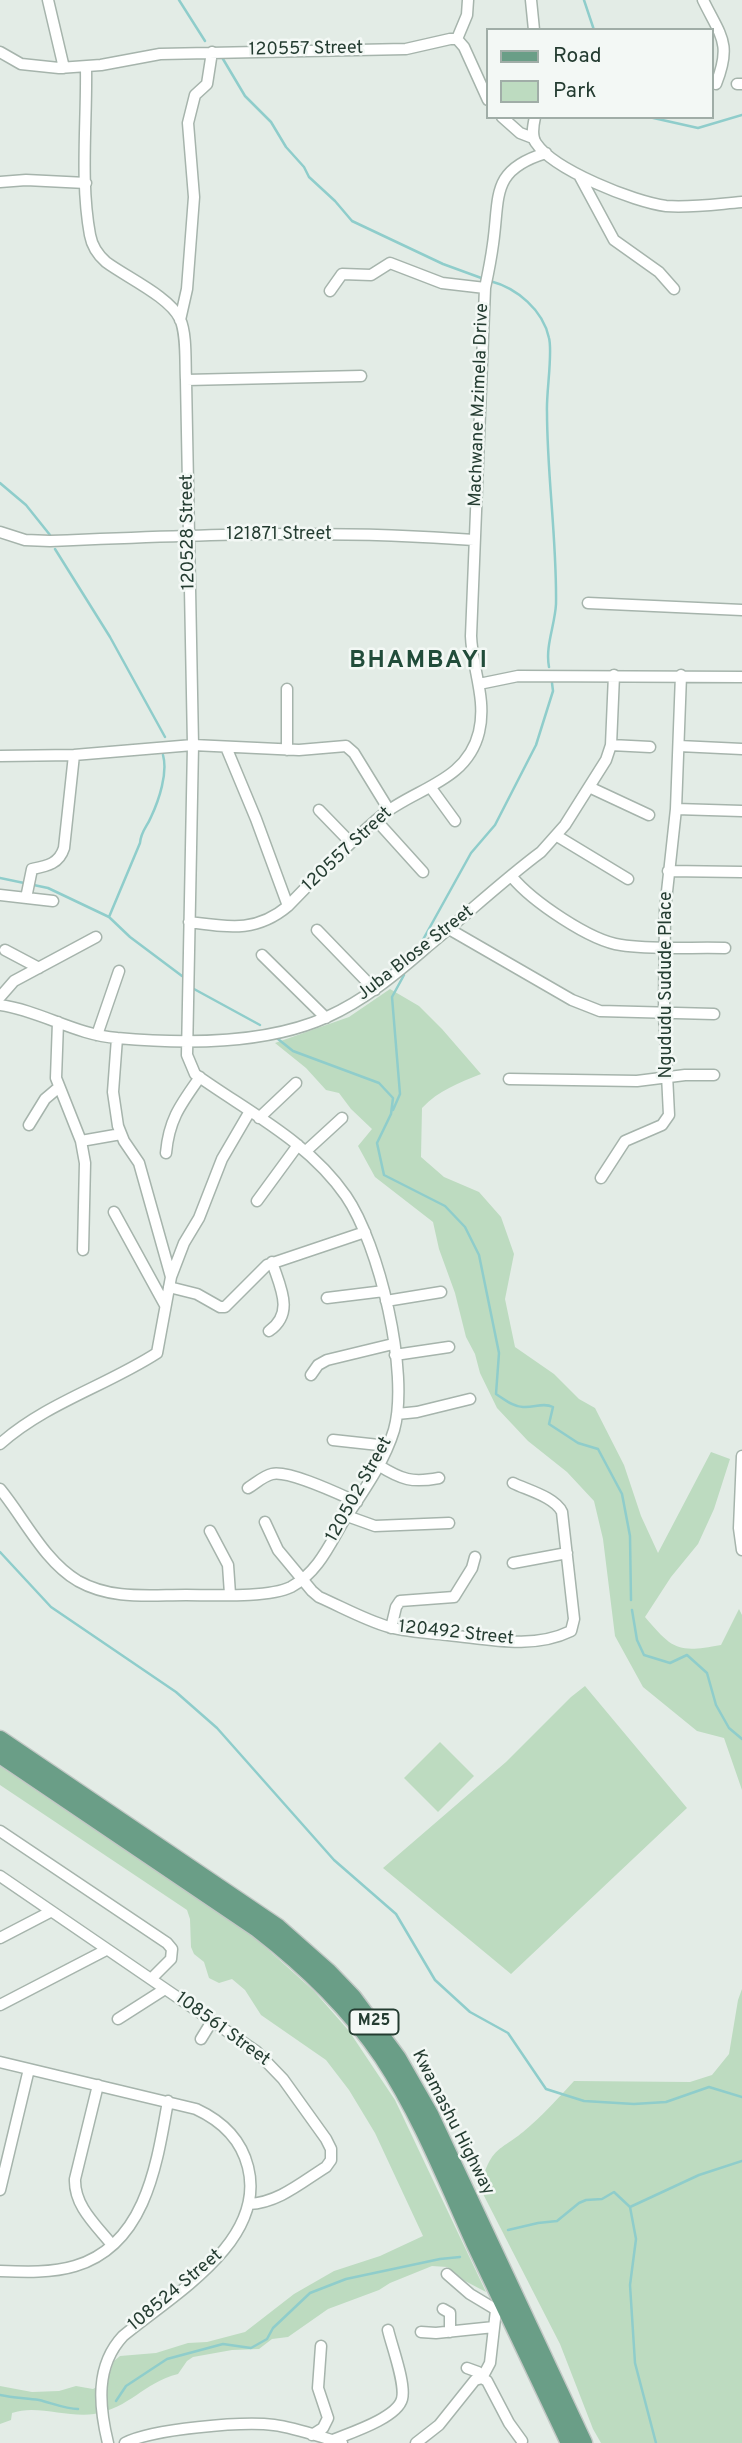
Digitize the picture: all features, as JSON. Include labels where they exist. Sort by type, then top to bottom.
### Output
[{"type":"main road","name":"Kwamashu Highway","points":[[0,1739],[278,1927],[353,1997],[398,2058],[425,2103],[584,2443]]},
{"type":"main road","name":"Kwamashu Highway","points":[[0,1755],[257,1928],[292,1955],[336,1998],[382,2057],[400,2086],[502,2313],[569,2443]]},
{"type":"street","points":[[48,0],[64,68]]},
{"type":"street","points":[[468,0],[467,15],[457,40],[464,47],[486,96]]},
{"type":"street","points":[[531,0],[534,28]]},
{"type":"street","points":[[702,0],[726,51],[716,84]]},
{"type":"street","name":"120557 Street","points":[[0,52],[20,64],[64,68],[86,67],[150,55],[406,49],[450,39],[457,40]]},
{"type":"street","name":"120528 Street","points":[[186,1040],[193,746],[186,380],[180,320],[187,289],[194,197],[188,123],[195,95],[207,84],[212,52]]},
{"type":"street","points":[[86,67],[86,183],[90,236],[98,254],[161,299],[180,320]]},
{"type":"street","points":[[504,119],[520,133],[533,138]]},
{"type":"street","points":[[535,119],[533,138],[537,145],[579,175],[616,193],[644,202],[690,206],[742,202]]},
{"type":"street","name":"Machwane Mzimela Drive","points":[[479,684],[473,664],[471,636],[474,540],[486,281],[494,243],[495,209],[500,188],[517,164],[546,153]]},
{"type":"street","points":[[579,175],[614,240],[659,272],[674,289]]},
{"type":"street","points":[[0,182],[26,180],[86,183]]},
{"type":"street","points":[[330,291],[342,274],[370,275],[390,263],[442,284],[486,281]]},
{"type":"street","points":[[186,380],[361,376]]},
{"type":"street","name":"121871 Street","points":[[0,532],[25,540],[50,541],[284,533],[426,536],[474,540]]},
{"type":"street","points":[[588,603],[742,610]]},
{"type":"street","name":"Juba Blose Street","points":[[0,1005],[22,1009],[97,1035],[117,1038],[186,1040],[256,1037],[326,1018],[375,989],[512,877],[557,836],[606,760],[611,746],[614,675]]},
{"type":"street","name":"Ngududu Sudude Place","points":[[601,1178],[625,1141],[656,1128],[668,1119],[664,946],[668,871],[676,809],[681,675]]},
{"type":"street","points":[[479,684],[518,676],[742,677]]},
{"type":"street","name":"120557 Street","points":[[189,922],[224,926],[253,925],[271,919],[288,906],[376,820],[451,775],[471,753],[479,731],[482,708],[479,684]]},
{"type":"street","points":[[287,689],[287,750]]},
{"type":"street","points":[[0,756],[74,755],[193,746],[287,750],[350,748],[389,810]]},
{"type":"street","points":[[611,746],[650,747]]},
{"type":"street","points":[[679,746],[742,749]]},
{"type":"street","points":[[226,747],[254,812],[288,906]]},
{"type":"street","points":[[27,893],[31,872],[51,865],[62,856],[67,837],[74,755]]},
{"type":"street","points":[[589,786],[649,815]]},
{"type":"street","points":[[431,788],[455,821]]},
{"type":"street","points":[[676,809],[742,811]]},
{"type":"street","points":[[319,810],[351,844]]},
{"type":"street","points":[[376,820],[424,872]]},
{"type":"street","points":[[557,836],[628,879]]},
{"type":"street","points":[[668,871],[742,872]]},
{"type":"street","points":[[512,877],[540,904],[607,942],[638,947],[725,948]]},
{"type":"street","points":[[0,895],[27,893],[53,901]]},
{"type":"street","points":[[449,929],[586,1007],[618,1013],[714,1014]]},
{"type":"street","points":[[317,930],[375,989]]},
{"type":"street","points":[[0,997],[14,981],[96,937]]},
{"type":"street","points":[[5,950],[39,968]]},
{"type":"street","points":[[262,955],[326,1018]]},
{"type":"street","points":[[97,1035],[120,971]]},
{"type":"street","points":[[58,1022],[55,1061],[58,1088],[81,1141],[85,1163],[83,1250]]},
{"type":"street","points":[[117,1038],[113,1092],[121,1134],[139,1163],[170,1282]]},
{"type":"street","points":[[166,1153],[174,1115],[200,1077],[189,1063],[186,1040]]},
{"type":"street","points":[[509,1079],[637,1081],[685,1075],[714,1075]]},
{"type":"street","name":"120502 Street","points":[[0,1489],[53,1560],[76,1580],[91,1587],[121,1595],[230,1594],[281,1590],[303,1578],[319,1561],[379,1465],[388,1446],[397,1414],[394,1349],[378,1265],[365,1232],[347,1198],[326,1170],[302,1148],[200,1077]]},
{"type":"street","points":[[260,1118],[296,1083]]},
{"type":"street","points":[[29,1125],[46,1099],[58,1088]]},
{"type":"street","points":[[0,1444],[17,1430],[58,1405],[157,1353],[170,1282],[184,1243],[199,1218],[213,1177],[250,1111]]},
{"type":"street","points":[[257,1201],[302,1148],[342,1118]]},
{"type":"street","points":[[81,1141],[121,1134]]},
{"type":"street","points":[[114,1212],[165,1305]]},
{"type":"street","points":[[170,1282],[225,1307],[259,1270],[272,1262],[365,1232]]},
{"type":"street","points":[[269,1331],[281,1321],[284,1309],[272,1262]]},
{"type":"street","points":[[327,1298],[441,1292]]},
{"type":"street","points":[[311,1375],[318,1365],[327,1360],[394,1349],[449,1347]]},
{"type":"street","points":[[397,1414],[470,1399]]},
{"type":"street","points":[[333,1440],[388,1446]]},
{"type":"street","points":[[742,1455],[739,1528],[742,1550]]},
{"type":"street","points":[[379,1465],[407,1480],[439,1478]]},
{"type":"street","points":[[247,1488],[271,1474],[280,1474],[357,1502]]},
{"type":"street","name":"120492 Street","points":[[265,1522],[278,1550],[319,1597],[391,1628],[530,1642],[566,1633],[574,1626],[575,1619],[560,1508],[513,1483]]},
{"type":"street","points":[[347,1516],[375,1525],[449,1522]]},
{"type":"street","points":[[210,1531],[228,1565],[230,1594]]},
{"type":"street","points":[[513,1563],[567,1553]]},
{"type":"street","points":[[391,1628],[400,1601],[454,1597],[472,1569],[475,1557]]},
{"type":"street","points":[[0,1831],[167,1943],[172,1949],[171,1959],[151,1979]]},
{"type":"street","name":"108561 Street","points":[[0,1876],[256,2051],[272,2066],[331,2149],[331,2160],[326,2167],[275,2199],[263,2204],[249,2204]]},
{"type":"street","points":[[0,1938],[50,1912]]},
{"type":"street","points":[[0,2005],[106,1950]]},
{"type":"street","points":[[118,2019],[165,1989]]},
{"type":"street","points":[[201,2039],[212,2021]]},
{"type":"street","name":"108524 Street","points":[[0,2062],[168,2101],[210,2115],[232,2134],[241,2148],[250,2174],[249,2204],[244,2220],[215,2263],[115,2345],[104,2369],[101,2387],[108,2443]]},
{"type":"street","points":[[0,2190],[29,2069]]},
{"type":"street","points":[[98,2085],[75,2179],[75,2191],[79,2203],[111,2245]]},
{"type":"street","points":[[0,2271],[23,2272],[72,2267],[91,2260],[132,2225],[143,2204],[162,2136],[168,2101]]},
{"type":"street","points":[[416,2443],[439,2425],[475,2380],[482,2378],[490,2363],[494,2327],[502,2313],[470,2294],[447,2274]]},
{"type":"street","points":[[443,2309],[450,2314],[450,2332]]},
{"type":"street","points":[[421,2332],[494,2327]]},
{"type":"street","points":[[125,2443],[159,2433],[248,2424],[275,2425],[337,2442],[379,2421],[394,2411],[402,2400],[402,2385],[388,2330]]},
{"type":"street","points":[[312,2435],[323,2428],[328,2418],[319,2392],[318,2355],[321,2346]]},
{"type":"street","points":[[467,2368],[478,2372],[487,2381],[509,2423],[522,2441]]},
{"type":"green space","points":[[390,989],[419,1006],[481,1074],[442,1092],[422,1108],[421,1157],[444,1177],[479,1192],[501,1217],[514,1254],[505,1299],[515,1347],[554,1374],[579,1399],[595,1408],[624,1465],[641,1516],[658,1553],[711,1452],[730,1459],[714,1509],[698,1544],[671,1577],[645,1617],[670,1642],[695,1649],[721,1645],[739,1609],[742,1615],[742,1790],[724,1738],[697,1731],[643,1687],[615,1636],[603,1539],[594,1501],[567,1472],[528,1441],[497,1408],[466,1337],[433,1222],[375,1177],[358,1146],[372,1129],[339,1093],[326,1090],[306,1068],[275,1043],[349,1017]]},
{"type":"green space","points":[[585,1686],[687,1808],[511,1974],[383,1868],[506,1762]]},
{"type":"green space","points":[[440,1742],[474,1776],[438,1812],[404,1778]]},
{"type":"green space","points":[[0,1766],[254,1937],[314,1991],[349,2031],[395,2100],[486,2292],[447,2267],[432,2266],[328,2309],[288,2337],[272,2339],[259,2349],[232,2350],[193,2357],[178,2374],[155,2383],[107,2411],[84,2415],[42,2410],[21,2411],[12,2413],[11,2420],[0,2424],[0,2386],[32,2392],[59,2391],[76,2386],[93,2389],[107,2381],[114,2361],[120,2356],[156,2353],[188,2343],[207,2342],[245,2332],[294,2294],[334,2271],[380,2256],[423,2236],[375,2133],[349,2090],[326,2060],[261,2015],[245,1990],[232,1979],[219,1983],[209,1978],[204,1962],[194,1954],[191,1947],[187,1910],[0,1785]]},
{"type":"green space","points":[[742,1989],[742,2443],[601,2443],[560,2344],[480,2188],[484,2173],[494,2155],[537,2120],[574,2081],[690,2082],[712,2075],[729,2054]]},
{"type":"waterway","points":[[179,0],[205,41]]},
{"type":"waterway","points":[[584,0],[593,28]]},
{"type":"waterway","points":[[223,59],[245,96],[271,122],[309,177],[352,221],[443,264],[484,279]]},
{"type":"waterway","points":[[658,119],[698,128],[742,115]]},
{"type":"waterway","points":[[490,281],[510,289],[527,302],[541,318],[549,338],[547,436],[556,604],[548,651],[549,667]]},
{"type":"waterway","points":[[0,483],[26,505],[50,535]]},
{"type":"waterway","points":[[55,549],[110,637],[165,737]]},
{"type":"waterway","points":[[420,945],[471,853],[495,825],[536,745],[553,691],[552,683]]},
{"type":"waterway","points":[[109,917],[160,795],[164,778],[163,755]]},
{"type":"waterway","points":[[0,878],[48,888],[109,917],[130,937],[182,976]]},
{"type":"waterway","points":[[393,1110],[400,1094],[392,997],[404,975]]},
{"type":"waterway","points":[[194,989],[260,1025]]},
{"type":"waterway","points":[[278,1039],[293,1051],[379,1083],[393,1098],[391,1114],[377,1143],[384,1175],[445,1206],[465,1227],[479,1255],[499,1353],[496,1394],[519,1407],[553,1407],[549,1424],[578,1443],[598,1449],[622,1494],[630,1536],[631,1600]]},
{"type":"waterway","points":[[0,1552],[51,1607],[176,1692],[217,1728],[334,1860],[396,1914],[435,1980],[470,2012],[508,2033],[546,2089],[584,2101],[634,2104],[666,2102],[709,2087],[742,2097]]},
{"type":"waterway","points":[[632,1610],[637,1640],[644,1655],[670,1663],[687,1655],[707,1673],[716,1705],[729,1728],[742,1739]]},
{"type":"waterway","points":[[656,2443],[635,2363],[630,2285],[636,2239],[630,2207],[699,2175],[742,2161]]},
{"type":"waterway","points":[[508,2230],[557,2221],[579,2203],[602,2199],[614,2192],[630,2207]]},
{"type":"waterway","points":[[116,2401],[126,2386],[167,2359],[223,2344],[251,2348],[267,2339],[273,2328],[310,2293],[346,2279],[460,2257]]},
{"type":"waterway","points":[[0,2395],[78,2409]]},
{"type":"district","name":"BHAMBAYI","points":[[419,662]]}]
